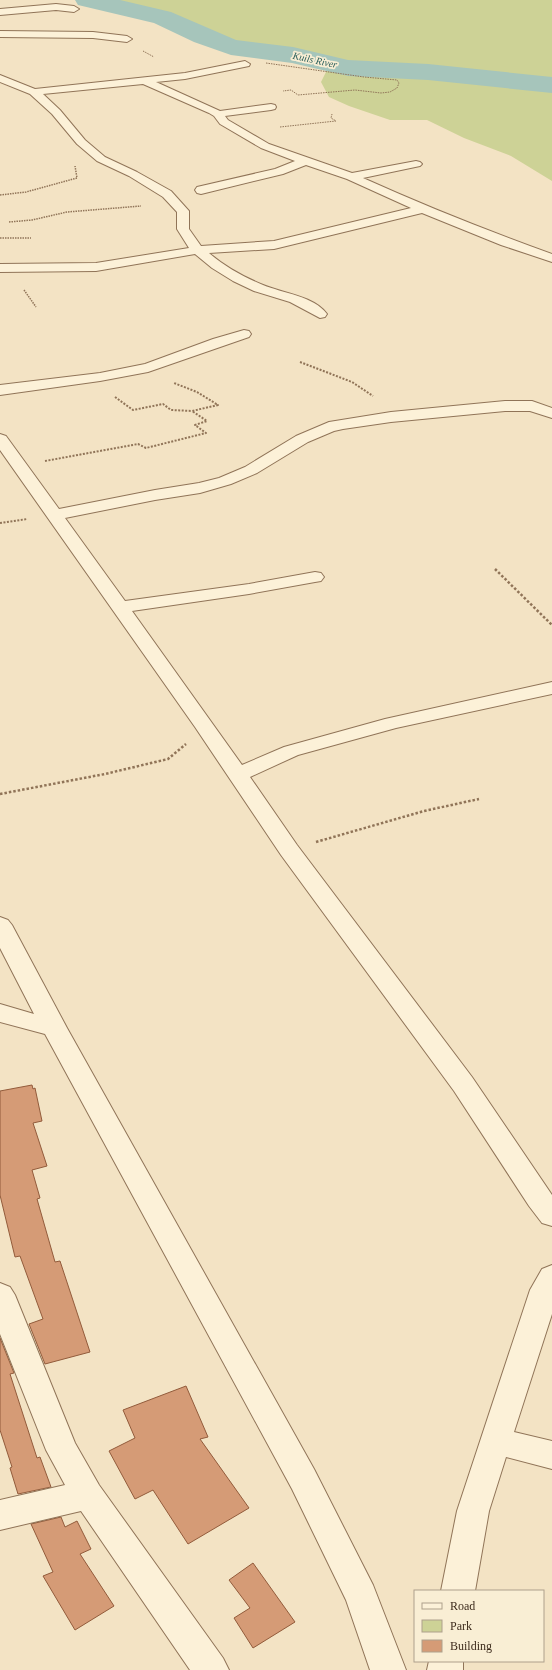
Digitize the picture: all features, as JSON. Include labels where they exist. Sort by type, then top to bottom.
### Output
[{"type":"street","points":[[0,12],[56,7],[74,9]]},
{"type":"street","points":[[0,34],[93,35],[127,39]]},
{"type":"street","points":[[34,92],[186,76],[245,64]]},
{"type":"street","points":[[0,78],[34,92],[60,117],[81,142],[102,160],[133,174],[167,194],[182,211],[184,231],[199,250],[210,260],[258,288],[298,301],[320,314]]},
{"type":"street","points":[[143,80],[218,114],[224,122],[251,139],[304,161],[351,177],[423,209],[552,258]]},
{"type":"street","points":[[218,114],[272,107]]},
{"type":"street","points":[[201,190],[279,172],[304,161]]},
{"type":"street","points":[[351,177],[416,164]]},
{"type":"street","points":[[0,268],[96,268],[199,250],[274,245],[423,209]]},
{"type":"street","points":[[0,390],[100,377],[148,368],[244,334]]},
{"type":"street","points":[[55,514],[206,486],[251,470],[302,439],[329,427],[343,424],[398,417],[519,406],[540,408],[552,412]]},
{"type":"street","points":[[0,439],[121,607],[289,850],[463,1084],[552,1216]]},
{"type":"street","points":[[121,607],[264,587],[315,577]]},
{"type":"street","points":[[238,775],[291,751],[392,724],[552,688]]},
{"type":"street","points":[[0,926],[54,1028],[304,1479],[361,1596],[388,1670]]},
{"type":"street","points":[[0,1013],[54,1028]]},
{"type":"street","points":[[458,1590],[473,1512],[545,1290],[552,1277]]},
{"type":"street","points":[[0,1296],[8,1320],[62,1450],[88,1495],[211,1670]]},
{"type":"street","points":[[496,1441],[552,1455]]},
{"type":"street","points":[[0,1515],[88,1495]]},
{"type":"path","points":[[245,64],[263,62],[288,65],[362,78],[397,80],[399,83],[397,88],[390,92],[381,93],[355,90],[298,95],[291,90],[282,91]]},
{"type":"path","points":[[251,139],[286,132],[278,127],[336,121],[331,118],[332,114]]},
{"type":"path","points":[[0,195],[26,192],[60,184],[77,178],[74,167],[102,160]]},
{"type":"path","points":[[9,222],[32,220],[67,212],[118,209],[174,201]]},
{"type":"path","points":[[0,238],[31,238]]},
{"type":"path","points":[[300,362],[352,382],[380,401],[398,417]]},
{"type":"path","points":[[100,377],[111,394],[133,410],[163,404],[171,410],[192,411],[218,405],[197,392],[167,381],[148,368]]},
{"type":"path","points":[[20,466],[138,444],[146,448],[206,433],[195,425],[207,421],[192,411]]},
{"type":"path","points":[[495,569],[552,625]]},
{"type":"path","points":[[0,794],[105,774],[168,759],[188,743],[212,737]]},
{"type":"path","points":[[289,850],[424,811],[479,799]]},
{"type":"green space","points":[[77,0],[552,0],[552,181],[511,156],[464,138],[427,120],[390,120],[349,106],[329,97],[321,82],[328,68],[288,57],[223,49],[184,33],[162,21],[144,15],[83,3]]},
{"type":"building","points":[[32,1085],[33,1089],[35,1088],[42,1121],[33,1123],[47,1166],[32,1170],[40,1198],[37,1199],[55,1262],[60,1261],[90,1352],[45,1364],[29,1324],[43,1319],[20,1256],[15,1257],[0,1195],[0,1091]]},
{"type":"building","points":[[0,1338],[14,1373],[10,1374],[37,1458],[40,1457],[51,1487],[18,1494],[10,1468],[12,1467],[0,1430]]},
{"type":"building","points":[[186,1386],[208,1437],[200,1439],[249,1508],[188,1544],[153,1490],[135,1499],[109,1451],[135,1438],[123,1410]]},
{"type":"building","points":[[61,1517],[65,1527],[77,1521],[91,1549],[80,1554],[114,1606],[75,1630],[43,1576],[53,1572],[31,1524]]},
{"type":"building","points":[[253,1563],[295,1622],[253,1648],[234,1618],[250,1608],[229,1580]]},
{"type":"waterway","name":"Kuils River","points":[[87,0],[162,17],[231,47],[293,55],[348,68],[428,72],[552,85]]}]
